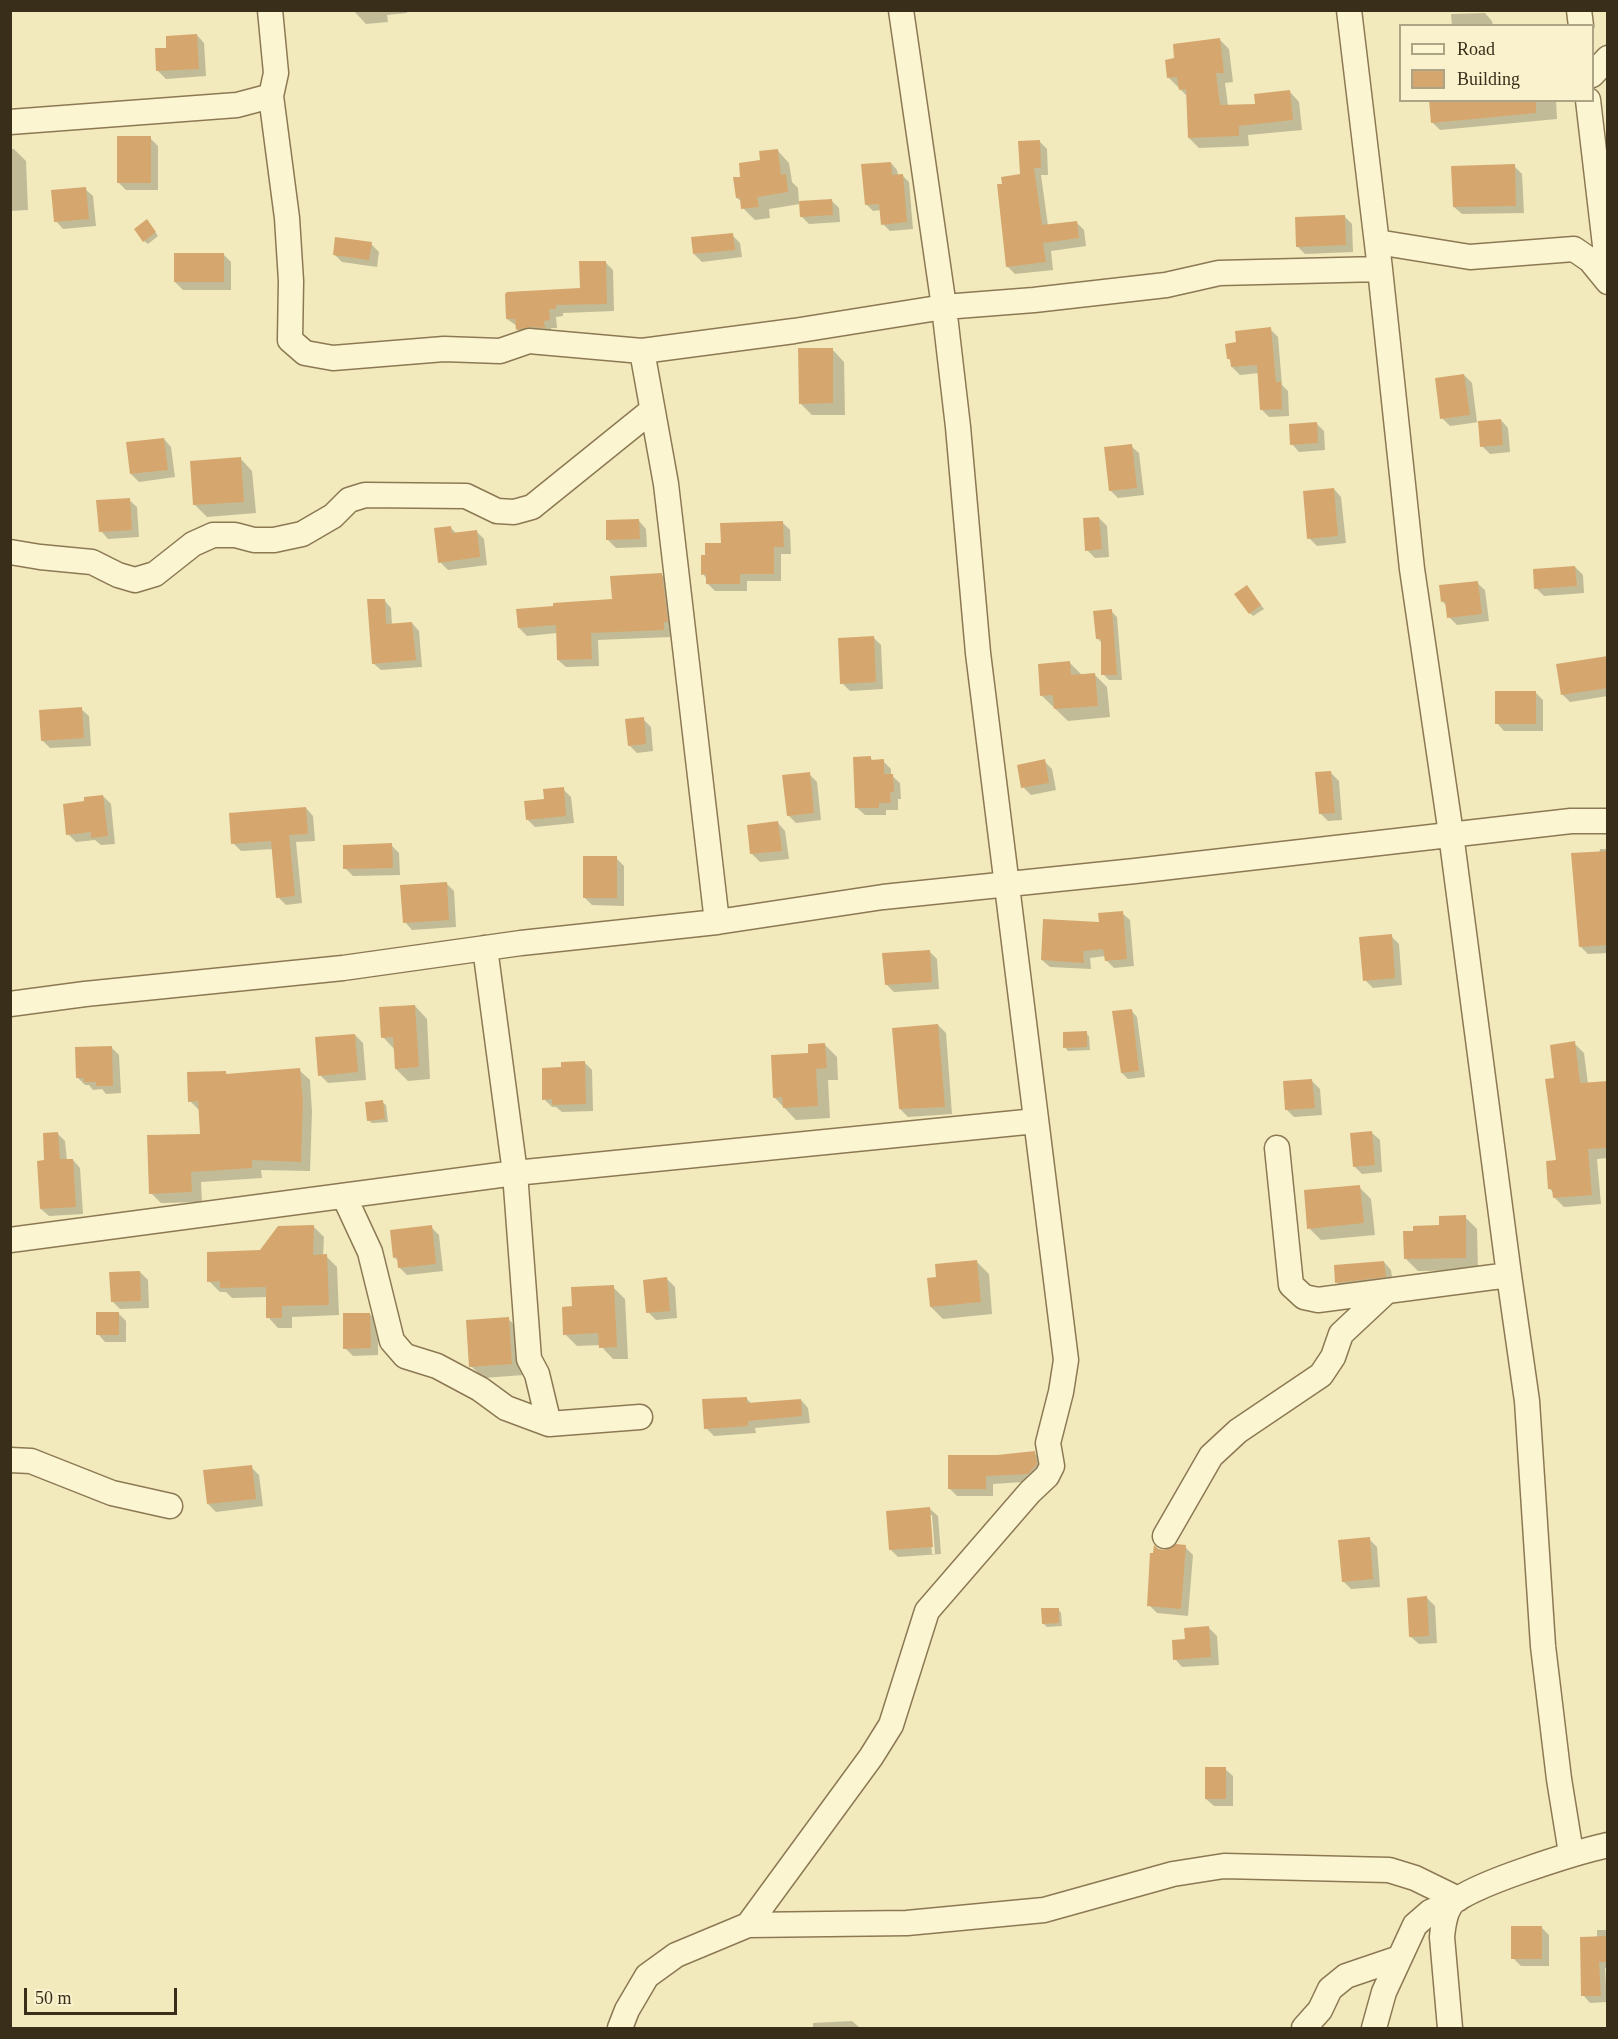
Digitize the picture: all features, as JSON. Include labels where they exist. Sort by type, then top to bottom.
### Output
[{"type":"street","points":[[270,10],[276,73],[271,96],[287,218],[291,281],[290,340],[305,353],[333,358],[444,349],[500,351],[529,341],[642,351],[794,331],[944,307],[1166,285],[1219,273],[1380,269]]},
{"type":"street","points":[[748,1925],[871,1757],[891,1725],[927,1611],[1030,1492],[1047,1476],[1052,1466],[1048,1443],[1061,1392],[1066,1360],[978,653],[958,428],[944,307],[901,10]]},
{"type":"street","points":[[1349,10],[1377,242],[1412,569],[1451,834],[1527,1401],[1543,1646],[1559,1779],[1571,1853]]},
{"type":"street","points":[[1594,74],[1608,58]]},
{"type":"street","points":[[10,122],[237,105],[271,96]]},
{"type":"street","points":[[1588,102],[1608,271]]},
{"type":"street","points":[[1377,242],[1470,257],[1574,249],[1590,260],[1608,282]]},
{"type":"street","points":[[642,351],[666,484],[717,922]]},
{"type":"street","points":[[10,552],[92,562],[118,575],[135,580],[155,574],[193,544],[213,535],[274,540],[302,534],[333,516],[349,500],[365,495],[466,496],[497,511],[514,512],[532,507],[651,411]]},
{"type":"street","points":[[10,1004],[85,994],[343,968],[485,948],[717,922],[883,897],[1135,871],[1571,821],[1608,821]]},
{"type":"street","points":[[485,948],[515,1173],[529,1359],[539,1382],[549,1424]]},
{"type":"street","points":[[10,1240],[515,1173],[1035,1121]]},
{"type":"street","points":[[1277,1148],[1291,1285],[1304,1297],[1318,1300],[1509,1275]]},
{"type":"street","points":[[344,1196],[370,1252],[392,1341],[405,1356],[437,1366],[480,1389],[506,1408],[549,1424],[640,1417]]},
{"type":"street","points":[[1165,1536],[1211,1456],[1238,1431],[1321,1375],[1333,1357],[1341,1334],[1387,1291]]},
{"type":"street","points":[[10,1460],[31,1461],[112,1493],[170,1506]]},
{"type":"street","points":[[1374,2028],[1384,1992],[1399,1958],[1415,1925],[1430,1912],[1454,1902],[1467,1893],[1571,1853],[1608,1845]]},
{"type":"street","points":[[620,2028],[627,2010],[647,1976],[676,1955],[748,1925],[907,1923],[1044,1910],[1173,1874],[1224,1866],[1389,1870],[1415,1878],[1454,1902]]},
{"type":"street","points":[[1450,2028],[1442,1937],[1444,1922],[1454,1902]]},
{"type":"street","points":[[1304,2028],[1320,2010],[1330,1989],[1346,1976],[1399,1958]]},
{"type":"building","points":[[197,34],[199,69],[156,71],[155,48],[166,48],[166,36]]},
{"type":"building","points":[[1220,38],[1224,73],[1216,73],[1220,105],[1255,104],[1254,94],[1290,90],[1293,120],[1239,126],[1239,136],[1188,138],[1186,89],[1179,90],[1177,77],[1167,78],[1165,60],[1174,58],[1173,44]]},
{"type":"building","points":[[1429,102],[1536,102],[1536,113],[1431,123]]},
{"type":"building","points":[[117,136],[151,136],[151,183],[117,183]]},
{"type":"building","points":[[1040,140],[1041,168],[1034,168],[1042,225],[1077,221],[1079,238],[1043,243],[1046,262],[1006,267],[997,184],[1002,184],[1001,177],[1020,174],[1018,141]]},
{"type":"building","points":[[778,149],[781,175],[786,174],[788,192],[757,197],[759,207],[741,209],[740,198],[736,198],[733,177],[740,177],[739,163],[760,160],[759,151]]},
{"type":"building","points":[[891,162],[892,175],[903,174],[907,222],[881,225],[879,204],[865,205],[861,164]]},
{"type":"building","points":[[1515,164],[1516,206],[1453,207],[1451,166]]},
{"type":"building","points":[[86,187],[89,219],[54,222],[51,190]]},
{"type":"building","points":[[832,199],[833,215],[800,217],[799,201]]},
{"type":"building","points":[[1345,215],[1346,245],[1296,247],[1295,217]]},
{"type":"building","points":[[147,219],[156,232],[143,242],[134,229]]},
{"type":"building","points":[[733,233],[735,250],[693,254],[691,237]]},
{"type":"building","points":[[335,237],[372,242],[369,260],[333,255]]},
{"type":"building","points":[[174,253],[224,253],[224,282],[174,282]]},
{"type":"building","points":[[579,261],[606,261],[607,304],[556,305],[556,309],[549,309],[550,320],[544,321],[545,328],[530,327],[516,330],[515,319],[506,319],[505,294],[507,292],[580,288]]},
{"type":"building","points":[[1271,327],[1276,382],[1281,382],[1282,409],[1260,410],[1257,365],[1231,367],[1230,359],[1227,359],[1225,344],[1236,342],[1235,331]]},
{"type":"building","points":[[798,348],[833,348],[833,403],[799,404]]},
{"type":"building","points":[[1464,374],[1470,415],[1440,419],[1435,378]]},
{"type":"building","points":[[1501,419],[1503,445],[1480,447],[1478,421]]},
{"type":"building","points":[[1317,422],[1318,443],[1290,445],[1289,424]]},
{"type":"building","points":[[164,438],[168,470],[130,474],[126,442]]},
{"type":"building","points":[[1132,444],[1137,488],[1109,491],[1104,447]]},
{"type":"building","points":[[241,457],[244,502],[193,505],[190,461]]},
{"type":"building","points":[[1334,488],[1338,536],[1307,539],[1303,491]]},
{"type":"building","points":[[130,498],[132,530],[99,532],[96,500]]},
{"type":"building","points":[[1099,517],[1102,549],[1085,551],[1083,518]]},
{"type":"building","points":[[639,519],[640,539],[606,540],[606,520]]},
{"type":"building","points":[[783,521],[784,547],[774,547],[774,574],[740,574],[740,584],[706,584],[706,574],[701,575],[701,555],[705,555],[705,543],[721,543],[720,523]]},
{"type":"building","points":[[451,526],[452,533],[477,530],[480,557],[438,563],[434,528]]},
{"type":"building","points":[[1575,566],[1577,586],[1534,589],[1533,569]]},
{"type":"building","points":[[662,573],[668,622],[664,622],[664,630],[591,633],[592,659],[557,660],[556,625],[518,628],[516,609],[553,606],[553,603],[612,599],[610,576]]},
{"type":"building","points":[[1478,581],[1482,614],[1447,618],[1445,601],[1441,602],[1439,585]]},
{"type":"building","points":[[1247,585],[1261,605],[1249,614],[1234,594]]},
{"type":"building","points":[[367,599],[385,599],[386,624],[412,622],[416,660],[372,664]]},
{"type":"building","points":[[1112,609],[1117,675],[1101,675],[1101,639],[1096,639],[1093,611]]},
{"type":"building","points":[[874,636],[876,682],[840,684],[838,638]]},
{"type":"building","points":[[1608,656],[1608,688],[1561,695],[1556,664]]},
{"type":"building","points":[[1070,661],[1071,675],[1095,673],[1098,706],[1054,709],[1053,695],[1040,696],[1038,664]]},
{"type":"building","points":[[1495,691],[1536,691],[1536,724],[1495,724]]},
{"type":"building","points":[[82,707],[84,738],[41,741],[39,710]]},
{"type":"building","points":[[644,717],[646,744],[628,746],[625,719]]},
{"type":"building","points":[[871,756],[871,760],[884,759],[884,774],[893,774],[894,792],[890,792],[891,803],[879,803],[879,808],[855,808],[853,757]]},
{"type":"building","points":[[1045,759],[1049,783],[1021,788],[1017,765]]},
{"type":"building","points":[[1331,771],[1335,813],[1319,814],[1315,772]]},
{"type":"building","points":[[810,772],[814,813],[787,816],[782,775]]},
{"type":"building","points":[[564,787],[566,816],[526,820],[524,801],[544,799],[543,789]]},
{"type":"building","points":[[103,795],[108,836],[91,838],[91,832],[66,835],[63,804],[84,801],[84,797]]},
{"type":"building","points":[[306,807],[308,834],[289,835],[295,896],[276,898],[271,841],[231,844],[229,813]]},
{"type":"building","points":[[778,821],[782,851],[750,854],[747,825]]},
{"type":"building","points":[[392,843],[393,868],[343,869],[343,845]]},
{"type":"building","points":[[1608,851],[1608,945],[1579,947],[1571,853]]},
{"type":"building","points":[[583,856],[617,856],[617,898],[583,898]]},
{"type":"building","points":[[447,882],[449,920],[403,923],[400,885]]},
{"type":"building","points":[[1123,911],[1127,959],[1105,961],[1103,949],[1083,951],[1084,963],[1041,960],[1043,919],[1099,922],[1098,913]]},
{"type":"building","points":[[1392,934],[1395,978],[1363,981],[1359,937]]},
{"type":"building","points":[[930,950],[932,982],[885,985],[882,953]]},
{"type":"building","points":[[415,1005],[419,1067],[395,1069],[393,1037],[381,1038],[379,1007]]},
{"type":"building","points":[[1132,1009],[1139,1071],[1121,1073],[1112,1011]]},
{"type":"building","points":[[938,1024],[945,1107],[899,1109],[892,1028]]},
{"type":"building","points":[[1087,1031],[1087,1047],[1063,1048],[1063,1032]]},
{"type":"building","points":[[355,1034],[358,1072],[318,1076],[315,1037]]},
{"type":"building","points":[[1575,1041],[1580,1083],[1608,1081],[1608,1148],[1588,1149],[1592,1195],[1553,1198],[1552,1189],[1548,1189],[1546,1161],[1556,1160],[1545,1079],[1554,1078],[1550,1045]]},
{"type":"building","points":[[825,1043],[827,1068],[816,1069],[818,1106],[783,1108],[782,1097],[773,1098],[771,1055],[808,1053],[808,1044]]},
{"type":"building","points":[[112,1046],[113,1086],[96,1086],[96,1082],[84,1082],[84,1078],[76,1078],[75,1047]]},
{"type":"building","points":[[585,1061],[586,1104],[552,1105],[552,1099],[542,1100],[542,1068],[561,1067],[561,1062]]},
{"type":"building","points":[[300,1068],[303,1101],[301,1162],[252,1160],[252,1168],[191,1172],[192,1192],[149,1194],[147,1135],[200,1134],[198,1101],[188,1102],[187,1072],[226,1071],[226,1074]]},
{"type":"building","points":[[1312,1079],[1315,1108],[1285,1110],[1283,1081]]},
{"type":"building","points":[[383,1100],[385,1119],[367,1121],[365,1102]]},
{"type":"building","points":[[1372,1131],[1375,1165],[1353,1167],[1350,1133]]},
{"type":"building","points":[[58,1132],[60,1159],[73,1159],[76,1207],[40,1209],[37,1161],[44,1160],[43,1133]]},
{"type":"building","points":[[1360,1185],[1364,1223],[1307,1229],[1304,1190]]},
{"type":"building","points":[[1466,1215],[1466,1258],[1404,1259],[1403,1231],[1413,1231],[1413,1226],[1439,1225],[1439,1216]]},
{"type":"building","points":[[314,1225],[313,1255],[327,1254],[329,1305],[282,1306],[282,1318],[266,1318],[266,1287],[220,1288],[220,1281],[207,1282],[207,1252],[260,1250],[278,1226]]},
{"type":"building","points":[[432,1225],[436,1264],[398,1268],[397,1257],[393,1258],[390,1230]]},
{"type":"building","points":[[977,1260],[981,1302],[930,1307],[927,1278],[936,1277],[935,1264]]},
{"type":"building","points":[[1384,1261],[1386,1277],[1335,1283],[1334,1265]]},
{"type":"building","points":[[140,1271],[141,1301],[111,1302],[109,1272]]},
{"type":"building","points":[[667,1277],[670,1311],[646,1313],[643,1280]]},
{"type":"building","points":[[614,1285],[617,1347],[599,1348],[598,1333],[563,1335],[562,1307],[572,1306],[571,1287]]},
{"type":"building","points":[[96,1312],[119,1312],[119,1335],[96,1335]]},
{"type":"building","points":[[343,1313],[370,1313],[371,1348],[343,1349]]},
{"type":"building","points":[[509,1317],[512,1364],[469,1367],[466,1320]]},
{"type":"building","points":[[747,1397],[747,1403],[801,1399],[802,1416],[748,1421],[748,1426],[704,1429],[702,1399]]},
{"type":"building","points":[[1035,1451],[1037,1464],[1028,1474],[986,1476],[986,1489],[948,1489],[948,1455],[997,1455]]},
{"type":"building","points":[[252,1465],[256,1499],[207,1504],[203,1470]]},
{"type":"building","points":[[930,1507],[933,1547],[889,1550],[886,1511]]},
{"type":"building","points":[[1370,1537],[1373,1579],[1342,1582],[1338,1540]]},
{"type":"building","points":[[1176,1544],[1186,1545],[1181,1609],[1147,1606],[1150,1553],[1153,1553],[1154,1545],[1158,1549],[1166,1550]]},
{"type":"building","points":[[1427,1596],[1429,1636],[1409,1637],[1407,1598]]},
{"type":"building","points":[[1041,1608],[1059,1608],[1059,1623],[1042,1624]]},
{"type":"building","points":[[1209,1626],[1211,1657],[1173,1660],[1172,1640],[1185,1639],[1184,1628]]},
{"type":"building","points":[[1205,1767],[1226,1767],[1226,1799],[1205,1799]]},
{"type":"building","points":[[1511,1926],[1542,1926],[1542,1959],[1511,1959]]},
{"type":"building","points":[[1608,1936],[1608,1962],[1599,1962],[1601,1996],[1581,1996],[1580,1937]]}]
